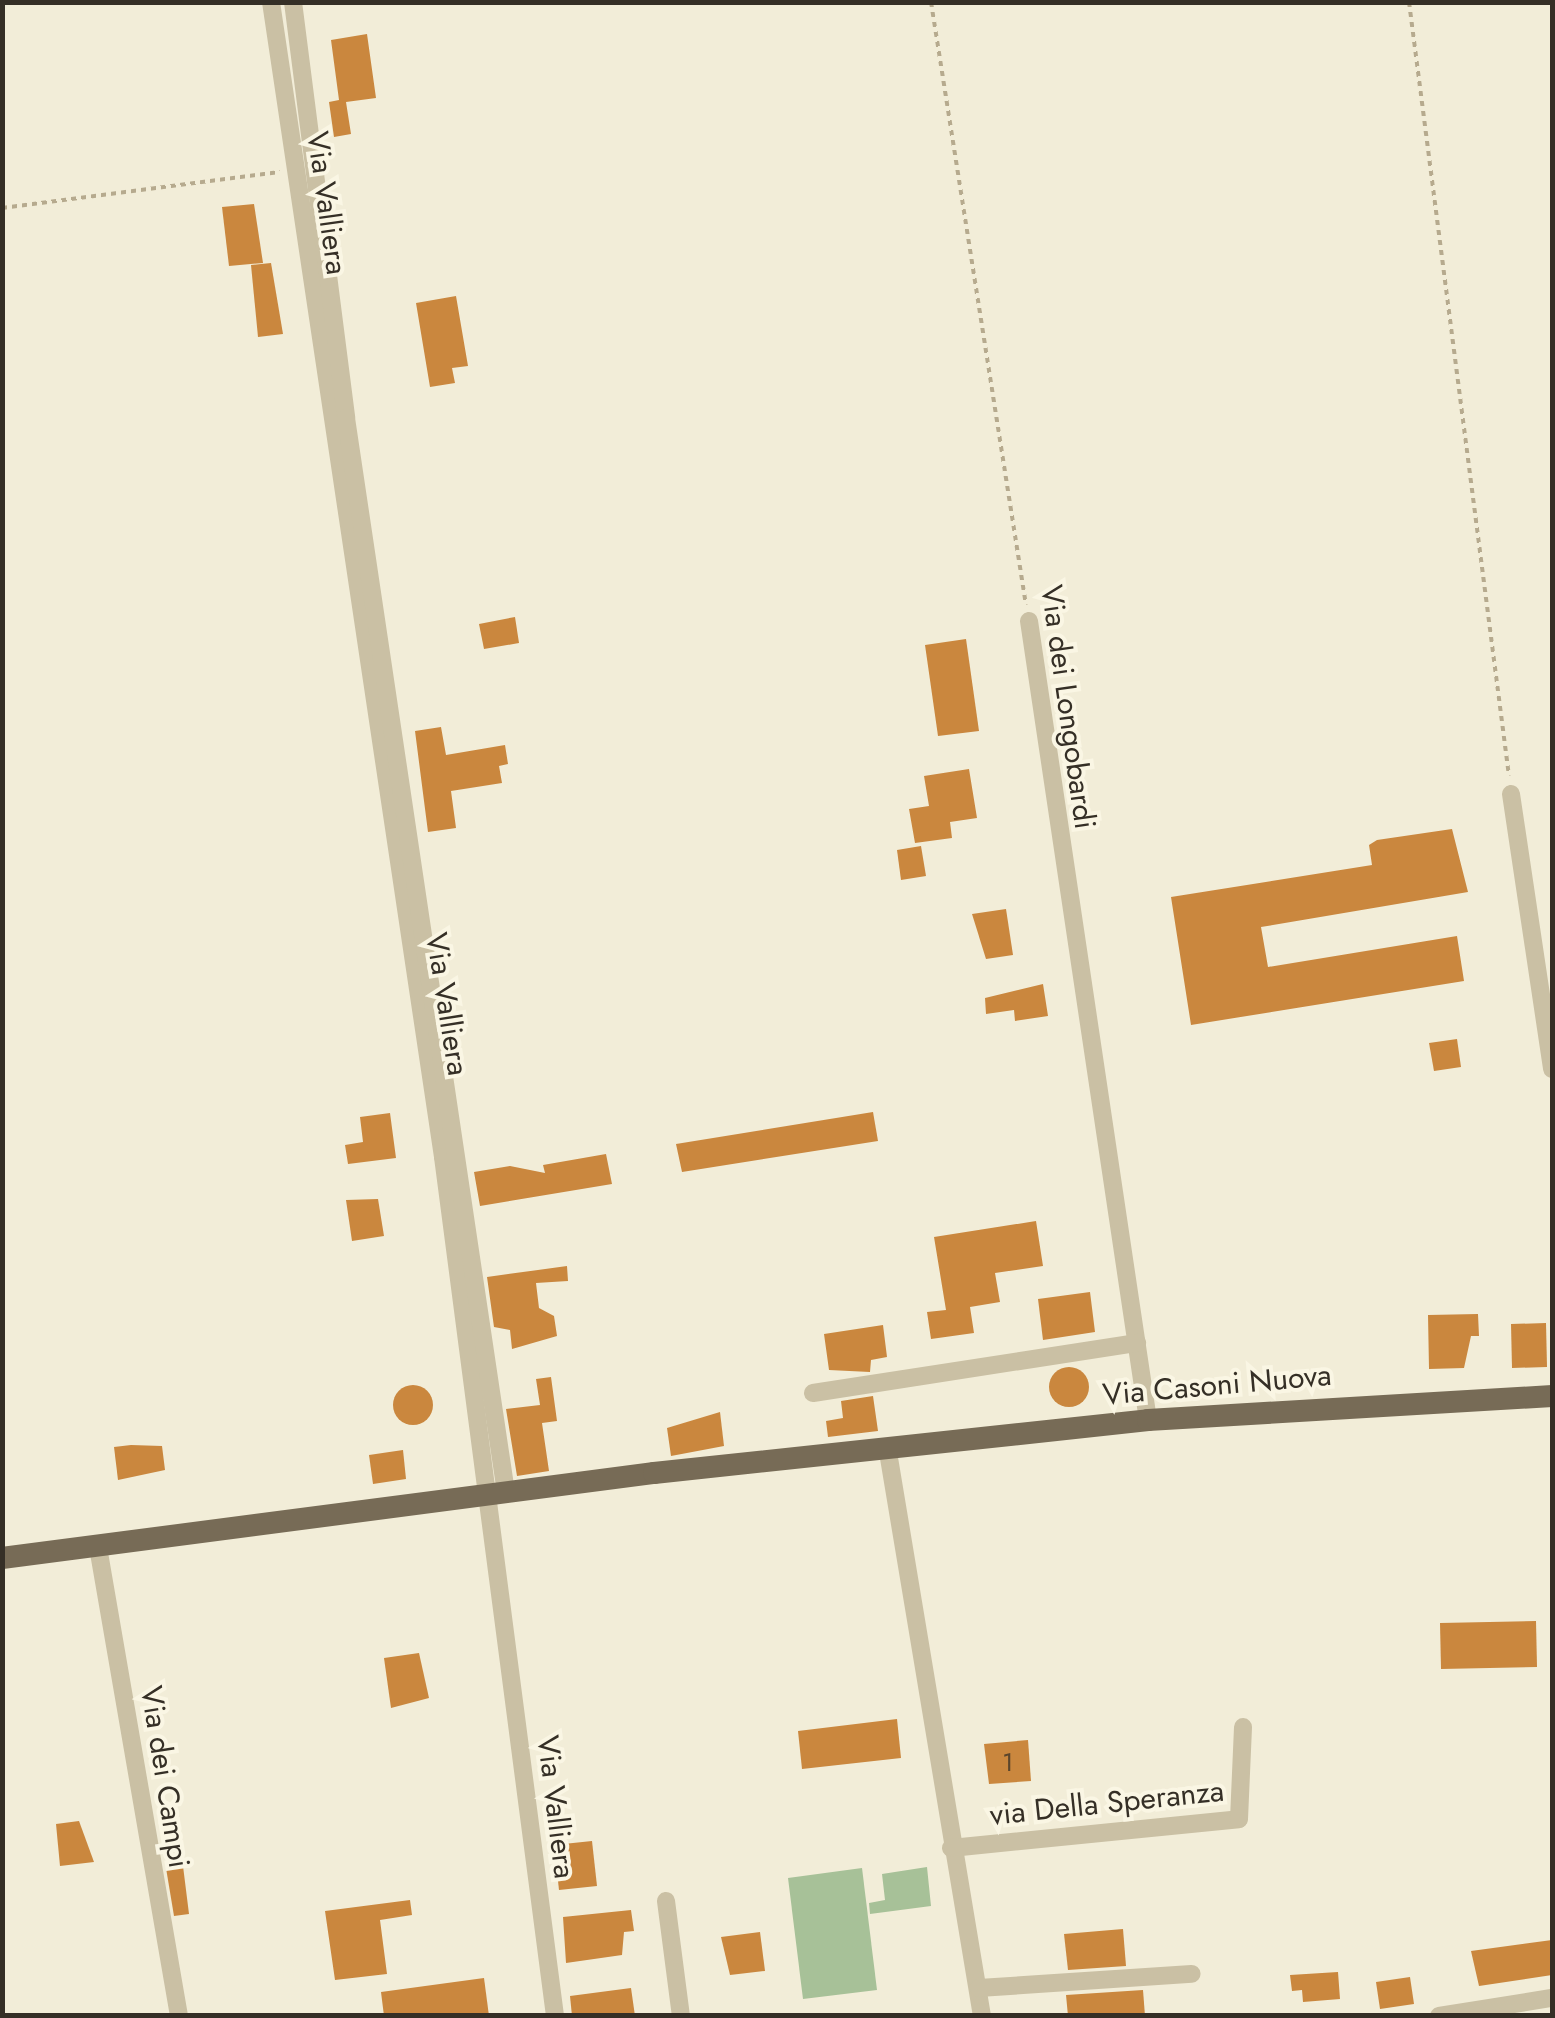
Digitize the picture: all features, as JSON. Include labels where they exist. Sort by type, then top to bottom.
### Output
[{"type":"main road","name":"Via Casoni Nuova","points":[[2,1558],[498,1493],[1148,1420],[1552,1396]]},
{"type":"street","name":"Via Valliera","points":[[271,2],[450,1153]]},
{"type":"street","name":"Via Valliera","points":[[293,2],[346,418],[498,1493],[556,2016]]},
{"type":"street","name":"Via dei Longobardi","points":[[1029,621],[1148,1420]]},
{"type":"street","points":[[1511,794],[1552,1069]]},
{"type":"street","points":[[813,1393],[1137,1343]]},
{"type":"street","points":[[888,1452],[982,2016]]},
{"type":"street","name":"Via dei Campi","points":[[98,1547],[180,2016]]},
{"type":"street","name":"via Della Speranza","points":[[951,1848],[1239,1819],[1243,1728]]},
{"type":"street","points":[[666,1901],[680,2016]]},
{"type":"street","points":[[978,1988],[1192,1974]]},
{"type":"street","points":[[1439,2016],[1552,1998]]},
{"type":"path","name":"Via dei Longobardi","points":[[931,2],[1029,621]]},
{"type":"path","points":[[1409,2],[1511,794]]},
{"type":"path","points":[[2,208],[295,170]]},
{"type":"green space","points":[[927,1867],[931,1906],[870,1914],[869,1903],[885,1900],[882,1874]]},
{"type":"green space","points":[[862,1868],[877,1990],[803,1999],[788,1878]]},
{"type":"building","points":[[367,34],[376,98],[346,102],[351,134],[334,137],[329,102],[339,100],[331,40]]},
{"type":"building","points":[[254,204],[263,263],[229,266],[222,207]]},
{"type":"building","points":[[271,263],[283,334],[258,337],[251,265]]},
{"type":"building","points":[[456,296],[468,366],[452,368],[455,383],[430,387],[416,303]]},
{"type":"building","points":[[515,617],[519,643],[484,649],[479,624]]},
{"type":"building","points":[[966,639],[979,731],[938,736],[925,645]]},
{"type":"building","points":[[441,727],[446,755],[505,745],[508,764],[499,766],[502,783],[451,791],[456,828],[428,832],[415,731]]},
{"type":"building","points":[[969,769],[977,818],[950,822],[952,838],[915,843],[909,809],[929,806],[924,776]]},
{"type":"building","points":[[1452,829],[1468,892],[1261,927],[1268,967],[1457,936],[1464,981],[1191,1025],[1171,897],[1372,865],[1369,845],[1377,840]]},
{"type":"building","points":[[921,846],[926,876],[901,880],[897,850]]},
{"type":"building","points":[[1006,909],[1013,955],[986,959],[972,914]]},
{"type":"building","points":[[1043,984],[1048,1016],[1015,1021],[1014,1010],[986,1014],[985,998]]},
{"type":"building","points":[[1457,1039],[1461,1067],[1434,1071],[1429,1043]]},
{"type":"building","points":[[873,1112],[878,1141],[682,1172],[676,1144]]},
{"type":"building","points":[[390,1113],[396,1158],[348,1164],[345,1145],[363,1142],[360,1117]]},
{"type":"building","points":[[606,1154],[612,1184],[480,1206],[474,1172],[510,1166],[545,1173],[543,1165]]},
{"type":"building","points":[[378,1199],[384,1236],[352,1241],[346,1200]]},
{"type":"building","points":[[1036,1221],[1043,1266],[995,1273],[1000,1302],[970,1307],[974,1333],[931,1339],[927,1312],[946,1310],[934,1237]]},
{"type":"building","points":[[567,1266],[568,1281],[536,1283],[539,1308],[554,1316],[557,1336],[512,1349],[510,1330],[494,1327],[487,1277]]},
{"type":"building","points":[[1090,1292],[1095,1332],[1043,1340],[1038,1299]]},
{"type":"building","points":[[1478,1314],[1479,1336],[1471,1336],[1464,1368],[1429,1369],[1428,1315]]},
{"type":"building","points":[[1546,1323],[1547,1367],[1512,1368],[1511,1324]]},
{"type":"building","points":[[883,1325],[887,1357],[871,1360],[870,1372],[829,1370],[824,1334]]},
{"type":"building","points":[[1069,1367],[1083,1373],[1089,1387],[1083,1401],[1069,1407],[1055,1401],[1049,1387],[1055,1373]]},
{"type":"building","points":[[551,1377],[557,1421],[542,1423],[549,1471],[517,1476],[506,1409],[540,1405],[536,1379]]},
{"type":"building","points":[[413,1385],[427,1391],[433,1405],[427,1419],[413,1425],[399,1419],[393,1405],[399,1391]]},
{"type":"building","points":[[873,1396],[878,1431],[828,1437],[826,1421],[843,1418],[841,1401]]},
{"type":"building","points":[[720,1412],[724,1446],[671,1456],[667,1428]]},
{"type":"building","points":[[162,1446],[165,1470],[118,1480],[114,1447]]},
{"type":"building","points":[[403,1450],[406,1479],[373,1484],[369,1455]]},
{"type":"building","points":[[1536,1621],[1537,1667],[1441,1669],[1440,1623]]},
{"type":"building","points":[[419,1653],[429,1698],[391,1708],[384,1658]]},
{"type":"building","points":[[897,1719],[901,1758],[802,1769],[798,1731]]},
{"type":"building","points":[[1028,1740],[1031,1781],[989,1784],[984,1744]]},
{"type":"building","points":[[79,1821],[94,1862],[60,1866],[56,1824]]},
{"type":"building","points":[[592,1841],[597,1886],[559,1890],[554,1845]]},
{"type":"building","points":[[183,1866],[189,1914],[174,1916],[166,1868]]},
{"type":"building","points":[[410,1900],[412,1915],[380,1920],[387,1974],[335,1980],[325,1911]]},
{"type":"building","points":[[631,1910],[634,1931],[624,1932],[622,1955],[566,1963],[563,1917]]},
{"type":"building","points":[[1123,1929],[1126,1966],[1068,1970],[1064,1934]]},
{"type":"building","points":[[760,1932],[765,1971],[730,1975],[721,1937]]},
{"type":"building","points":[[1552,1940],[1552,1975],[1479,1986],[1471,1951]]},
{"type":"building","points":[[1338,1972],[1340,1999],[1303,2002],[1302,1990],[1292,1991],[1290,1975]]},
{"type":"building","points":[[1410,1977],[1414,2004],[1380,2009],[1376,1982]]},
{"type":"building","points":[[484,1978],[489,2016],[384,2016],[381,1992]]},
{"type":"building","points":[[631,1988],[635,2016],[572,2016],[570,1996]]},
{"type":"building","points":[[1143,1990],[1145,2016],[1068,2016],[1066,1995]]}]
